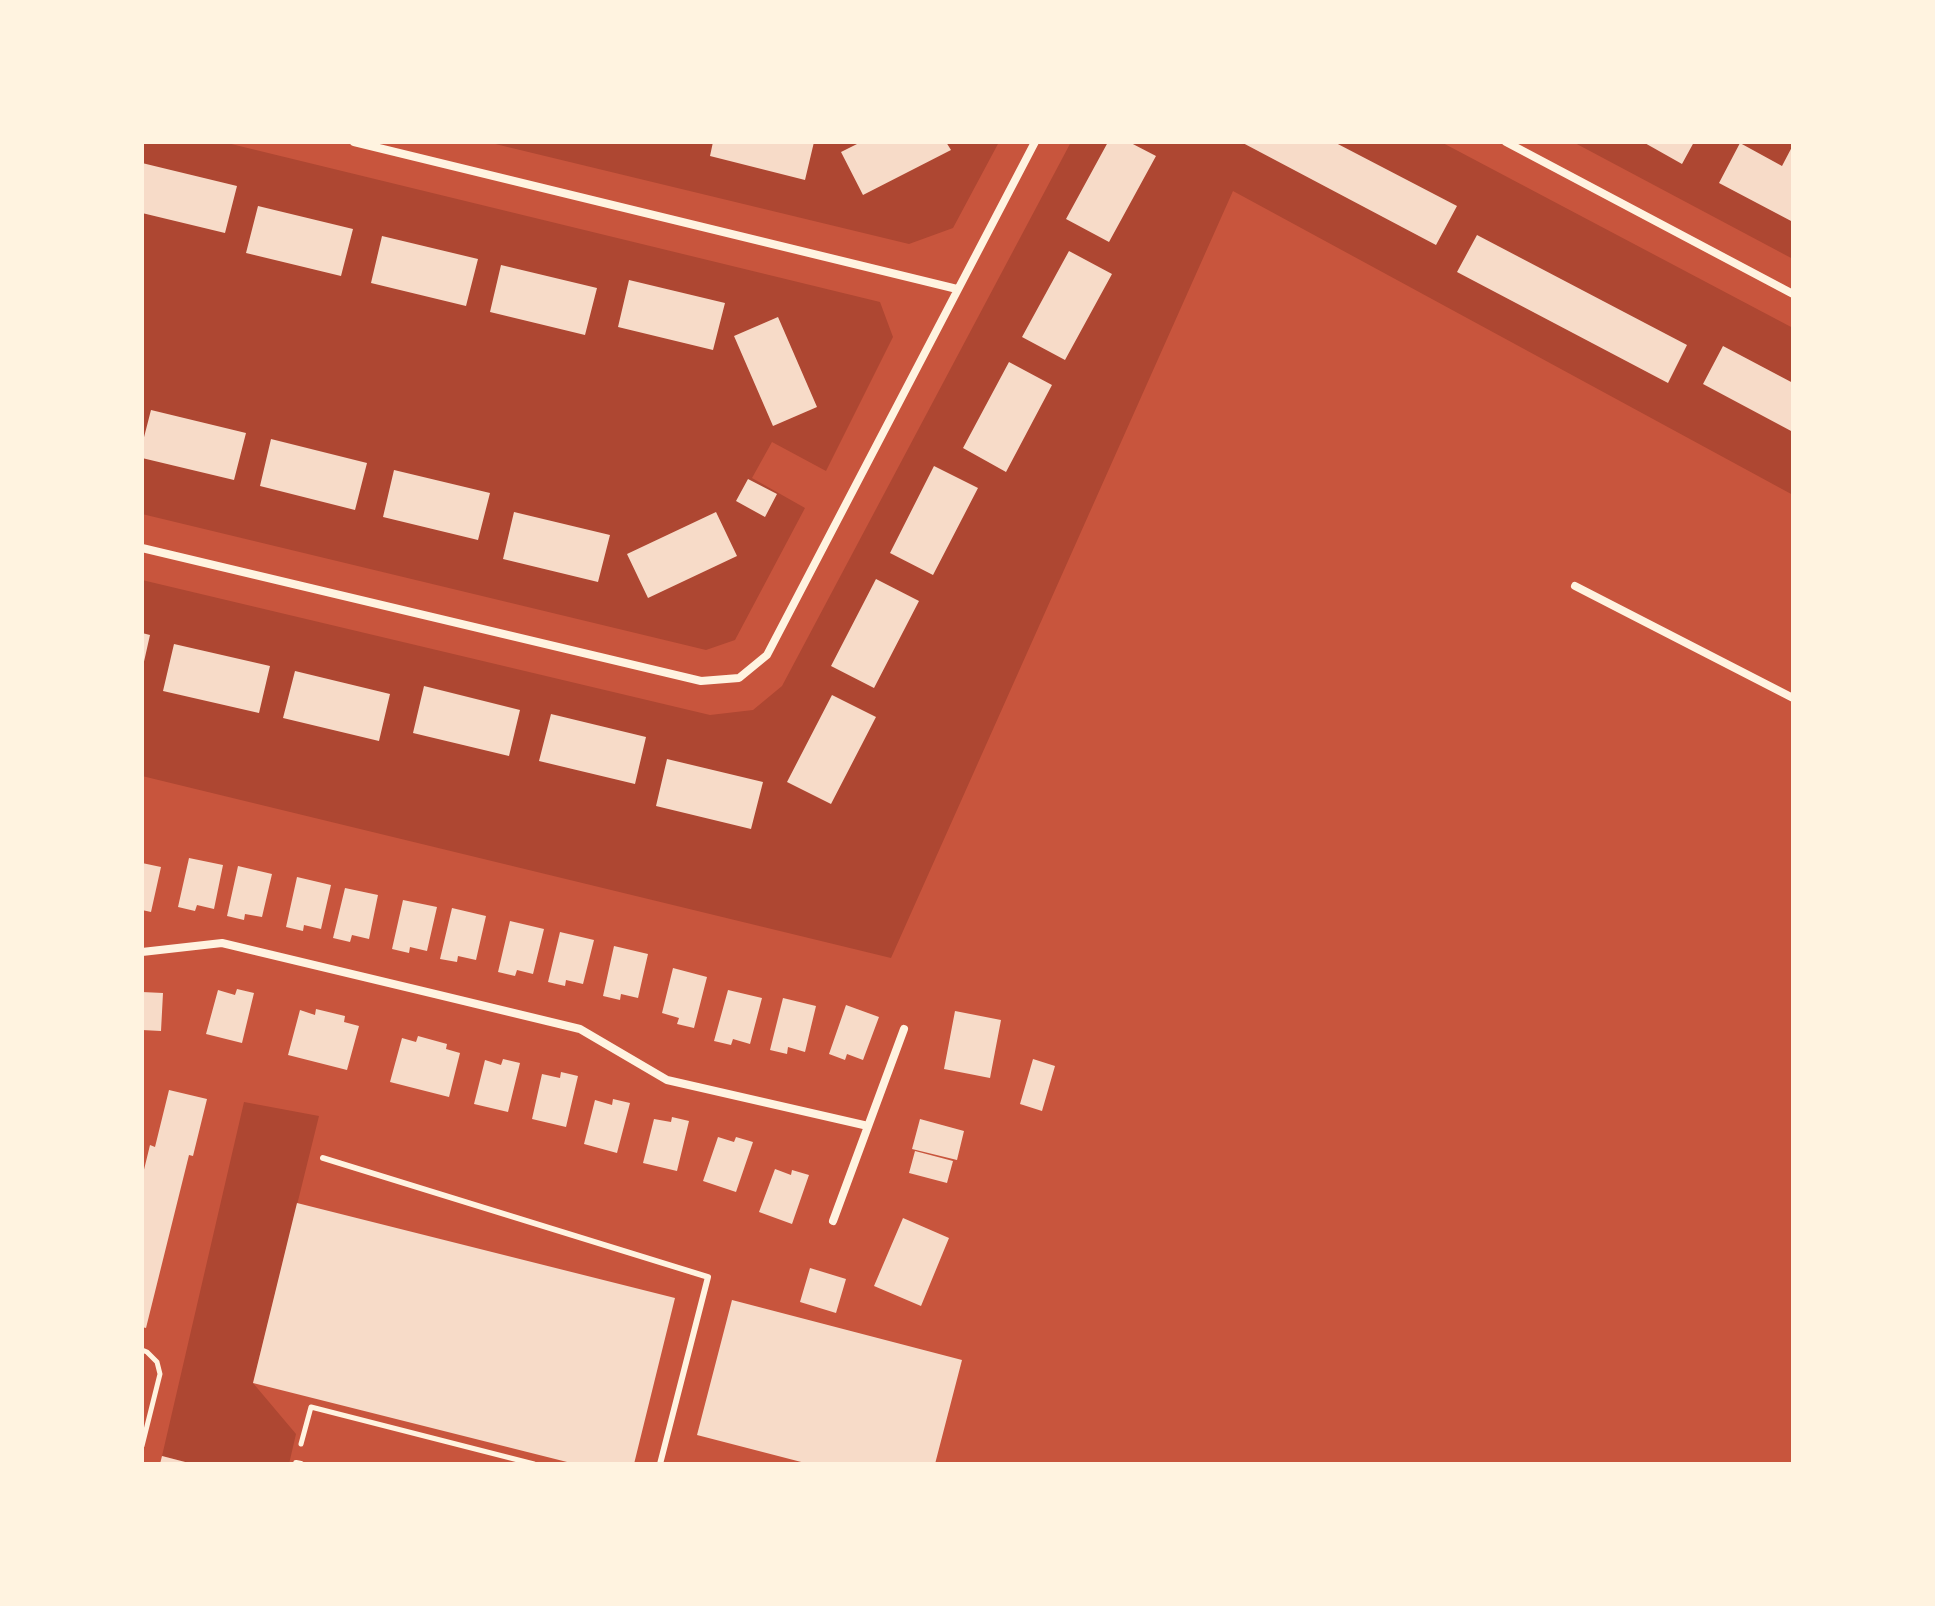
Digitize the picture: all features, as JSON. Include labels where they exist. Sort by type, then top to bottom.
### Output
[{"type":"street","points":[[354,142],[957,289]]},
{"type":"street","points":[[142,548],[701,681],[739,678],[767,655],[1035,142]]},
{"type":"street","points":[[1506,142],[1793,294]]},
{"type":"street","points":[[1575,586],[1793,698]]},
{"type":"street","points":[[142,952],[222,943],[389,983],[580,1029],[667,1080],[868,1126]]},
{"type":"street","points":[[833,1221],[904,1029]]},
{"type":"lane","points":[[323,1158],[708,1277],[660,1464]]},
{"type":"path","points":[[142,1350],[157,1362],[160,1374],[142,1446]]},
{"type":"path","points":[[299,1463],[311,1407],[534,1464]]},
{"type":"shaded area","points":[[142,142],[223,142],[880,302],[893,337],[826,471],[772,442],[752,478],[805,508],[735,640],[706,650],[142,514]]},
{"type":"shaded area","points":[[487,142],[999,142],[953,228],[909,244]]},
{"type":"shaded area","points":[[1071,142],[1441,142],[1793,328],[1793,495],[1233,191],[891,958],[142,776],[142,580],[710,715],[753,710],[782,686]]},
{"type":"shaded area","points":[[1573,142],[1793,142],[1793,259]]},
{"type":"shaded area","points":[[244,1102],[319,1116],[253,1383],[296,1434],[289,1464],[193,1464],[162,1456]]},
{"type":"building","points":[[713,142],[814,142],[805,180],[710,156]]},
{"type":"building","points":[[861,142],[946,142],[951,150],[863,195],[841,152]]},
{"type":"building","points":[[1108,142],[1129,142],[1156,156],[1109,242],[1066,219]]},
{"type":"building","points":[[1241,142],[1334,142],[1457,206],[1436,245]]},
{"type":"building","points":[[1643,142],[1694,142],[1682,164]]},
{"type":"building","points":[[1740,143],[1782,166],[1793,145],[1793,222],[1719,183]]},
{"type":"building","points":[[142,163],[237,186],[225,233],[142,213]]},
{"type":"building","points":[[258,206],[353,229],[341,276],[246,253]]},
{"type":"building","points":[[1477,235],[1687,345],[1668,383],[1457,272]]},
{"type":"building","points":[[382,236],[478,259],[466,306],[371,283]]},
{"type":"building","points":[[1069,251],[1112,274],[1065,360],[1022,337]]},
{"type":"building","points":[[501,265],[597,288],[585,335],[490,312]]},
{"type":"building","points":[[629,280],[725,303],[713,350],[618,327]]},
{"type":"building","points":[[778,317],[817,407],[773,426],[734,336]]},
{"type":"building","points":[[1723,346],[1793,383],[1793,432],[1703,384]]},
{"type":"building","points":[[1009,362],[1052,385],[1006,472],[963,448]]},
{"type":"building","points":[[151,410],[246,433],[234,480],[142,458]]},
{"type":"building","points":[[271,439],[367,463],[355,510],[260,486]]},
{"type":"building","points":[[934,466],[978,488],[933,575],[890,553]]},
{"type":"building","points":[[394,470],[490,493],[478,540],[383,517]]},
{"type":"building","points":[[748,479],[777,494],[765,517],[736,501]]},
{"type":"building","points":[[514,512],[610,535],[598,582],[503,559]]},
{"type":"building","points":[[716,512],[737,556],[648,598],[627,554]]},
{"type":"building","points":[[876,579],[919,601],[874,688],[831,666]]},
{"type":"building","points":[[142,633],[150,635],[143,666],[142,666]]},
{"type":"building","points":[[174,644],[270,666],[259,713],[163,691]]},
{"type":"building","points":[[295,671],[390,694],[379,741],[283,718]]},
{"type":"building","points":[[424,686],[520,710],[509,756],[413,733]]},
{"type":"building","points":[[832,695],[876,717],[831,804],[787,782]]},
{"type":"building","points":[[551,714],[646,737],[635,784],[539,761]]},
{"type":"building","points":[[667,759],[763,782],[751,829],[656,806]]},
{"type":"building","points":[[189,858],[223,865],[214,909],[197,905],[195,911],[178,907]]},
{"type":"building","points":[[142,863],[161,867],[151,912],[142,910]]},
{"type":"building","points":[[238,866],[272,874],[262,917],[245,914],[244,920],[227,916]]},
{"type":"building","points":[[297,877],[331,885],[321,929],[304,925],[303,931],[286,927]]},
{"type":"building","points":[[345,888],[378,895],[369,939],[352,935],[350,942],[333,938]]},
{"type":"building","points":[[403,900],[437,907],[427,951],[410,947],[409,953],[392,949]]},
{"type":"building","points":[[452,908],[486,916],[476,960],[458,956],[457,962],[440,959]]},
{"type":"building","points":[[510,921],[544,929],[533,974],[517,970],[515,976],[498,972]]},
{"type":"building","points":[[560,932],[594,940],[583,984],[566,980],[565,986],[548,982]]},
{"type":"building","points":[[614,946],[648,954],[638,998],[621,994],[620,1000],[603,996]]},
{"type":"building","points":[[673,968],[707,977],[694,1028],[677,1024],[679,1018],[662,1013]]},
{"type":"building","points":[[237,989],[254,993],[242,1043],[206,1034],[218,990],[235,995]]},
{"type":"building","points":[[728,990],[762,998],[750,1044],[733,1039],[731,1045],[714,1041]]},
{"type":"building","points":[[142,992],[163,993],[161,1031],[142,1030]]},
{"type":"building","points":[[783,998],[816,1006],[805,1052],[788,1047],[787,1054],[770,1050]]},
{"type":"building","points":[[846,1005],[879,1017],[863,1060],[847,1054],[845,1060],[829,1054]]},
{"type":"building","points":[[316,1009],[345,1016],[344,1022],[359,1026],[347,1070],[288,1055],[300,1010],[315,1015]]},
{"type":"building","points":[[955,1011],[1001,1020],[990,1078],[944,1069]]},
{"type":"building","points":[[418,1036],[447,1044],[446,1049],[460,1053],[449,1097],[390,1082],[402,1038],[416,1042]]},
{"type":"building","points":[[503,1059],[520,1063],[508,1112],[474,1104],[485,1060],[501,1065]]},
{"type":"building","points":[[1033,1059],[1055,1066],[1042,1111],[1020,1104]]},
{"type":"building","points":[[561,1072],[578,1076],[566,1127],[532,1119],[542,1074],[560,1078]]},
{"type":"building","points":[[169,1090],[207,1099],[193,1156],[189,1155],[146,1328],[142,1327],[142,1178],[150,1145],[155,1147]]},
{"type":"building","points":[[613,1099],[630,1103],[617,1153],[584,1144],[595,1100],[612,1105]]},
{"type":"building","points":[[672,1117],[689,1121],[677,1171],[643,1163],[654,1119],[671,1122]]},
{"type":"building","points":[[920,1119],[964,1131],[957,1160],[912,1149]]},
{"type":"building","points":[[718,1137],[734,1142],[736,1137],[753,1142],[736,1192],[703,1181]]},
{"type":"building","points":[[915,1151],[953,1161],[947,1183],[909,1173]]},
{"type":"building","points":[[775,1169],[791,1175],[792,1170],[809,1175],[792,1224],[759,1212]]},
{"type":"building","points":[[297,1203],[675,1298],[634,1464],[575,1464],[253,1383]]},
{"type":"building","points":[[903,1218],[949,1238],[921,1306],[874,1286]]},
{"type":"building","points":[[810,1268],[846,1279],[836,1313],[800,1302]]},
{"type":"building","points":[[732,1300],[962,1360],[935,1464],[809,1464],[697,1435]]},
{"type":"building","points":[[162,1456],[189,1463],[189,1464],[160,1464]]}]
